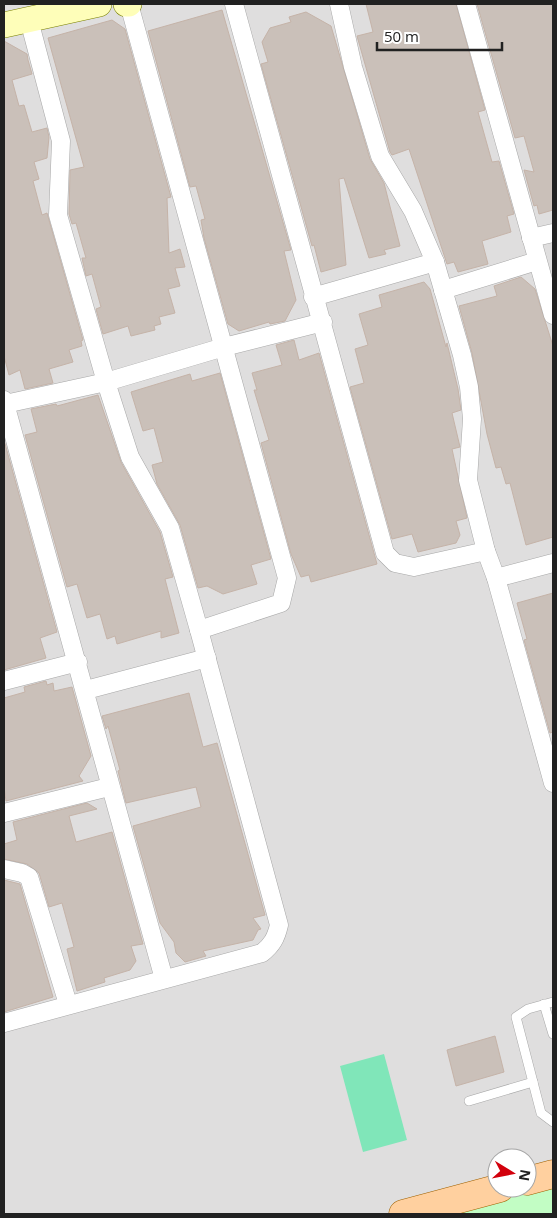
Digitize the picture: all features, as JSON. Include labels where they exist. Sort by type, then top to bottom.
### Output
[{"type":"main road","points":[[537,1178],[553,1174]]},
{"type":"main road","points":[[403,1214],[487,1191]]},
{"type":"street","points":[[4,25],[99,4]]},
{"type":"street","points":[[128,4],[287,578],[281,603],[198,630]]},
{"type":"street","points":[[234,4],[313,297],[323,322],[385,553],[395,563],[414,567],[486,550]]},
{"type":"street","points":[[339,4],[353,67],[380,156],[414,211],[435,262],[443,290],[469,387],[472,419],[468,480],[486,550],[496,578],[553,783]]},
{"type":"street","points":[[466,4],[553,315]]},
{"type":"street","points":[[4,1023],[68,1004],[262,953],[276,938],[278,925],[207,658],[170,528],[130,457],[106,382],[58,215],[61,141],[29,20]]},
{"type":"street","points":[[531,238],[553,232]]},
{"type":"street","points":[[443,290],[537,261]]},
{"type":"street","points":[[313,297],[435,262]]},
{"type":"street","points":[[164,979],[109,787],[86,690],[4,402],[106,382],[224,346],[323,322]]},
{"type":"street","points":[[496,578],[553,563]]},
{"type":"street","points":[[86,690],[207,658]]},
{"type":"street","points":[[4,681],[78,662]]},
{"type":"street","points":[[4,813],[109,787]]},
{"type":"street","points":[[4,869],[22,873],[29,878],[68,1004]]},
{"type":"lane","points":[[553,1034],[549,1003],[528,1008],[516,1016],[541,1113],[553,1122]]},
{"type":"lane","points":[[469,1101],[533,1082]]},
{"type":"shaded area","points":[[4,4],[553,4],[553,1214],[4,1214]]},
{"type":"green space","points":[[384,1054],[407,1140],[363,1152],[340,1066]]},
{"type":"green space","points":[[553,1185],[553,1214],[444,1214],[504,1198],[537,1198],[537,1189]]},
{"type":"building","points":[[366,4],[456,4],[485,110],[478,112],[492,162],[499,161],[514,214],[507,216],[511,232],[482,241],[488,264],[458,272],[454,262],[447,264],[409,149],[392,155],[390,152],[357,36],[373,32]]},
{"type":"building","points":[[477,4],[553,4],[553,210],[539,214],[537,205],[534,206],[524,170],[534,172],[524,136],[515,138]]},
{"type":"building","points":[[222,10],[291,250],[284,251],[296,300],[285,321],[270,324],[269,322],[239,331],[228,324],[204,238],[201,220],[205,219],[196,186],[190,187],[148,31]]},
{"type":"building","points":[[306,12],[331,26],[370,159],[384,183],[400,246],[384,250],[386,254],[369,258],[344,178],[339,179],[346,265],[321,272],[261,64],[268,62],[262,42],[270,28],[291,22],[289,17]]},
{"type":"building","points":[[112,20],[125,29],[171,197],[167,198],[169,253],[180,249],[185,267],[175,268],[180,286],[168,289],[175,313],[159,317],[161,324],[154,326],[155,330],[131,336],[128,326],[103,334],[96,309],[101,307],[92,274],[86,276],[82,258],[86,258],[76,223],[72,224],[69,214],[70,170],[84,167],[48,38]]},
{"type":"building","points":[[4,41],[27,54],[32,74],[12,80],[19,106],[24,105],[32,132],[47,128],[49,137],[47,158],[34,162],[39,179],[33,181],[42,215],[47,213],[83,340],[81,341],[82,346],[69,350],[73,362],[49,369],[53,383],[25,389],[20,370],[9,375],[4,356]]},
{"type":"building","points":[[521,277],[535,289],[553,346],[553,537],[526,545],[510,483],[506,484],[501,467],[496,468],[487,434],[472,353],[459,306],[497,296],[494,286]]},
{"type":"building","points":[[424,282],[430,289],[446,347],[447,343],[458,389],[461,410],[452,413],[460,447],[452,449],[467,518],[456,521],[460,535],[456,543],[418,552],[412,534],[392,539],[350,387],[364,383],[355,349],[368,345],[359,314],[382,307],[379,295]]},
{"type":"building","points":[[294,340],[299,360],[319,353],[377,564],[311,582],[309,575],[301,577],[291,554],[261,443],[269,440],[254,390],[257,390],[252,373],[282,365],[276,345]]},
{"type":"building","points":[[220,373],[271,559],[251,565],[257,584],[223,594],[207,586],[198,588],[180,525],[157,484],[152,465],[163,462],[154,428],[143,431],[131,392],[190,374],[192,381]]},
{"type":"building","points":[[98,395],[121,462],[160,532],[173,577],[165,579],[179,633],[161,638],[161,631],[117,644],[115,636],[107,639],[100,614],[87,618],[77,584],[67,587],[25,435],[37,432],[31,409],[56,404],[57,406]]},
{"type":"building","points":[[4,440],[57,632],[40,638],[46,658],[4,670]]},
{"type":"building","points":[[553,593],[553,732],[550,733],[524,640],[527,639],[517,603]]},
{"type":"building","points":[[46,681],[47,685],[53,683],[54,691],[72,687],[91,756],[79,776],[83,781],[6,801],[4,787],[4,698],[25,692],[24,687]]},
{"type":"building","points":[[189,693],[203,747],[217,743],[265,915],[253,918],[261,929],[258,930],[253,940],[203,951],[206,956],[185,962],[176,953],[174,942],[160,923],[133,826],[201,807],[196,787],[126,803],[118,771],[120,770],[108,726],[106,729],[102,716]]},
{"type":"building","points":[[87,803],[97,809],[69,816],[76,842],[112,832],[143,944],[131,946],[136,961],[130,970],[104,978],[105,982],[77,991],[67,949],[74,947],[62,903],[49,907],[39,873],[27,864],[4,859],[4,844],[17,840],[13,822]]},
{"type":"building","points":[[4,880],[20,884],[53,997],[4,1012]]},
{"type":"building","points":[[495,1036],[504,1072],[456,1086],[447,1050]]}]
